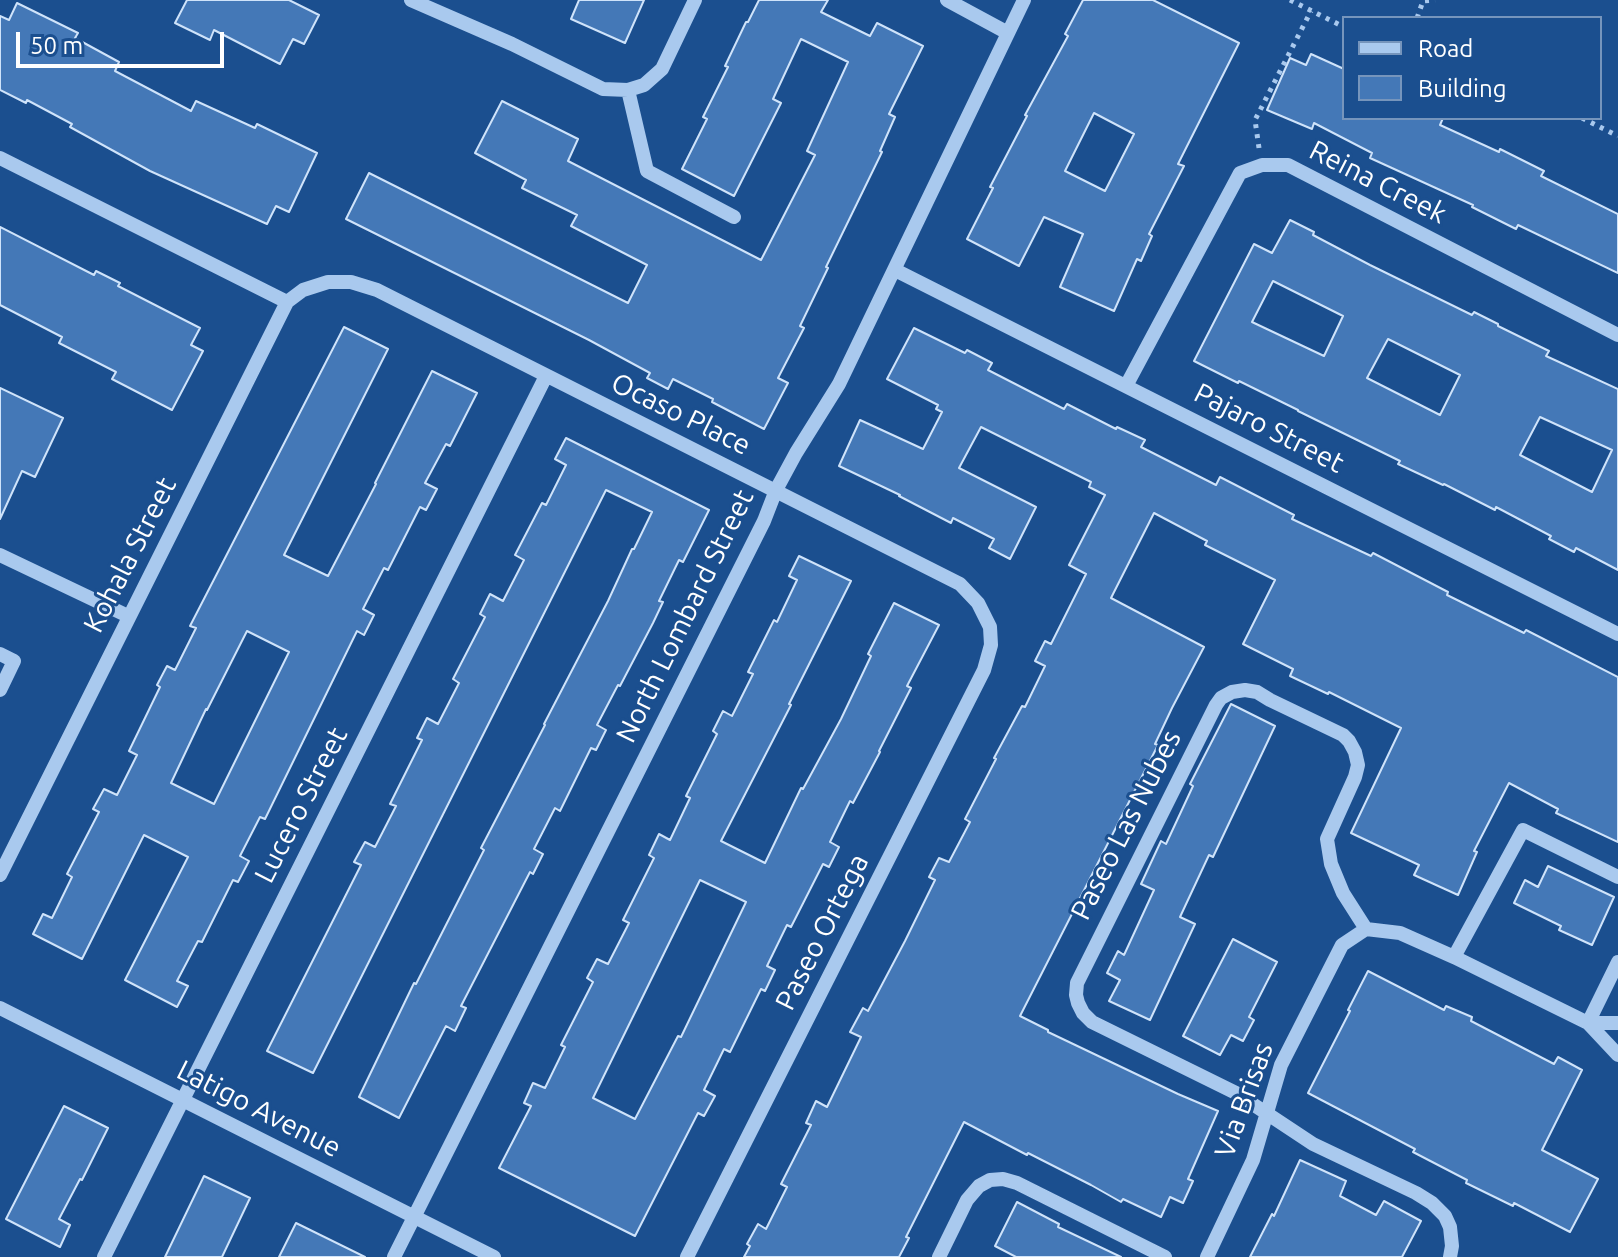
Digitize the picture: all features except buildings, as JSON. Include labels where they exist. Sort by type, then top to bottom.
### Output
[{"type":"street","points":[[411,0],[512,44],[603,89],[628,90],[644,85],[662,69],[695,0]]},
{"type":"street","points":[[947,0],[1008,33]]},
{"type":"street","name":"North Lombard Street","points":[[394,1257],[764,521],[776,490],[839,384],[1024,0]]},
{"type":"street","points":[[628,90],[647,171],[734,217]]},
{"type":"street","points":[[0,158],[287,302]]},
{"type":"street","points":[[1126,386],[1240,173],[1262,165]]},
{"type":"street","name":"Reina Creek","points":[[1262,165],[1288,165],[1618,335]]},
{"type":"street","name":"Pajaro Street","points":[[895,270],[1618,634]]},
{"type":"street","name":"Ocaso Place","points":[[287,302],[303,290],[328,282],[351,282],[377,290],[960,584],[978,603],[990,627]]},
{"type":"street","name":"Kohala Street","points":[[0,875],[287,302]]},
{"type":"street","name":"Lucero Street","points":[[104,1257],[546,376]]},
{"type":"street","points":[[0,555],[128,616]]},
{"type":"street","name":"Paseo Ortega","points":[[687,1257],[984,670],[991,645],[990,627]]},
{"type":"street","points":[[0,654],[14,661],[0,690]]},
{"type":"street","name":"Paseo Las Nubes","points":[[1268,1113],[1236,1093],[1092,1022],[1083,1013],[1076,995],[1077,983],[1221,698],[1232,692],[1257,692],[1343,735],[1349,741],[1358,765],[1327,839],[1331,864],[1343,893],[1366,929]]},
{"type":"street","points":[[1454,957],[1523,830],[1618,877]]},
{"type":"street","points":[[0,836],[16,843]]},
{"type":"street","points":[[1366,929],[1400,933],[1588,1023],[1618,1055]]},
{"type":"street","name":"Via Brisas","points":[[1207,1257],[1253,1160],[1281,1065],[1342,945],[1366,929]]},
{"type":"street","points":[[1588,1023],[1618,962]]},
{"type":"street","name":"Latigo Avenue","points":[[0,1008],[494,1257]]},
{"type":"street","points":[[1588,1023],[1618,1023]]},
{"type":"street","points":[[1268,1113],[1313,1144],[1432,1203],[1445,1216],[1450,1227],[1450,1257]]},
{"type":"street","points":[[939,1257],[967,1200],[979,1186],[990,1180],[1003,1179],[1017,1183],[1165,1257]]},
{"type":"path","points":[[1290,0],[1342,26]]},
{"type":"path","points":[[1418,16],[1423,1],[1435,0]]},
{"type":"path","points":[[1262,165],[1255,120],[1311,11]]},
{"type":"path","points":[[1586,120],[1618,136]]}]
